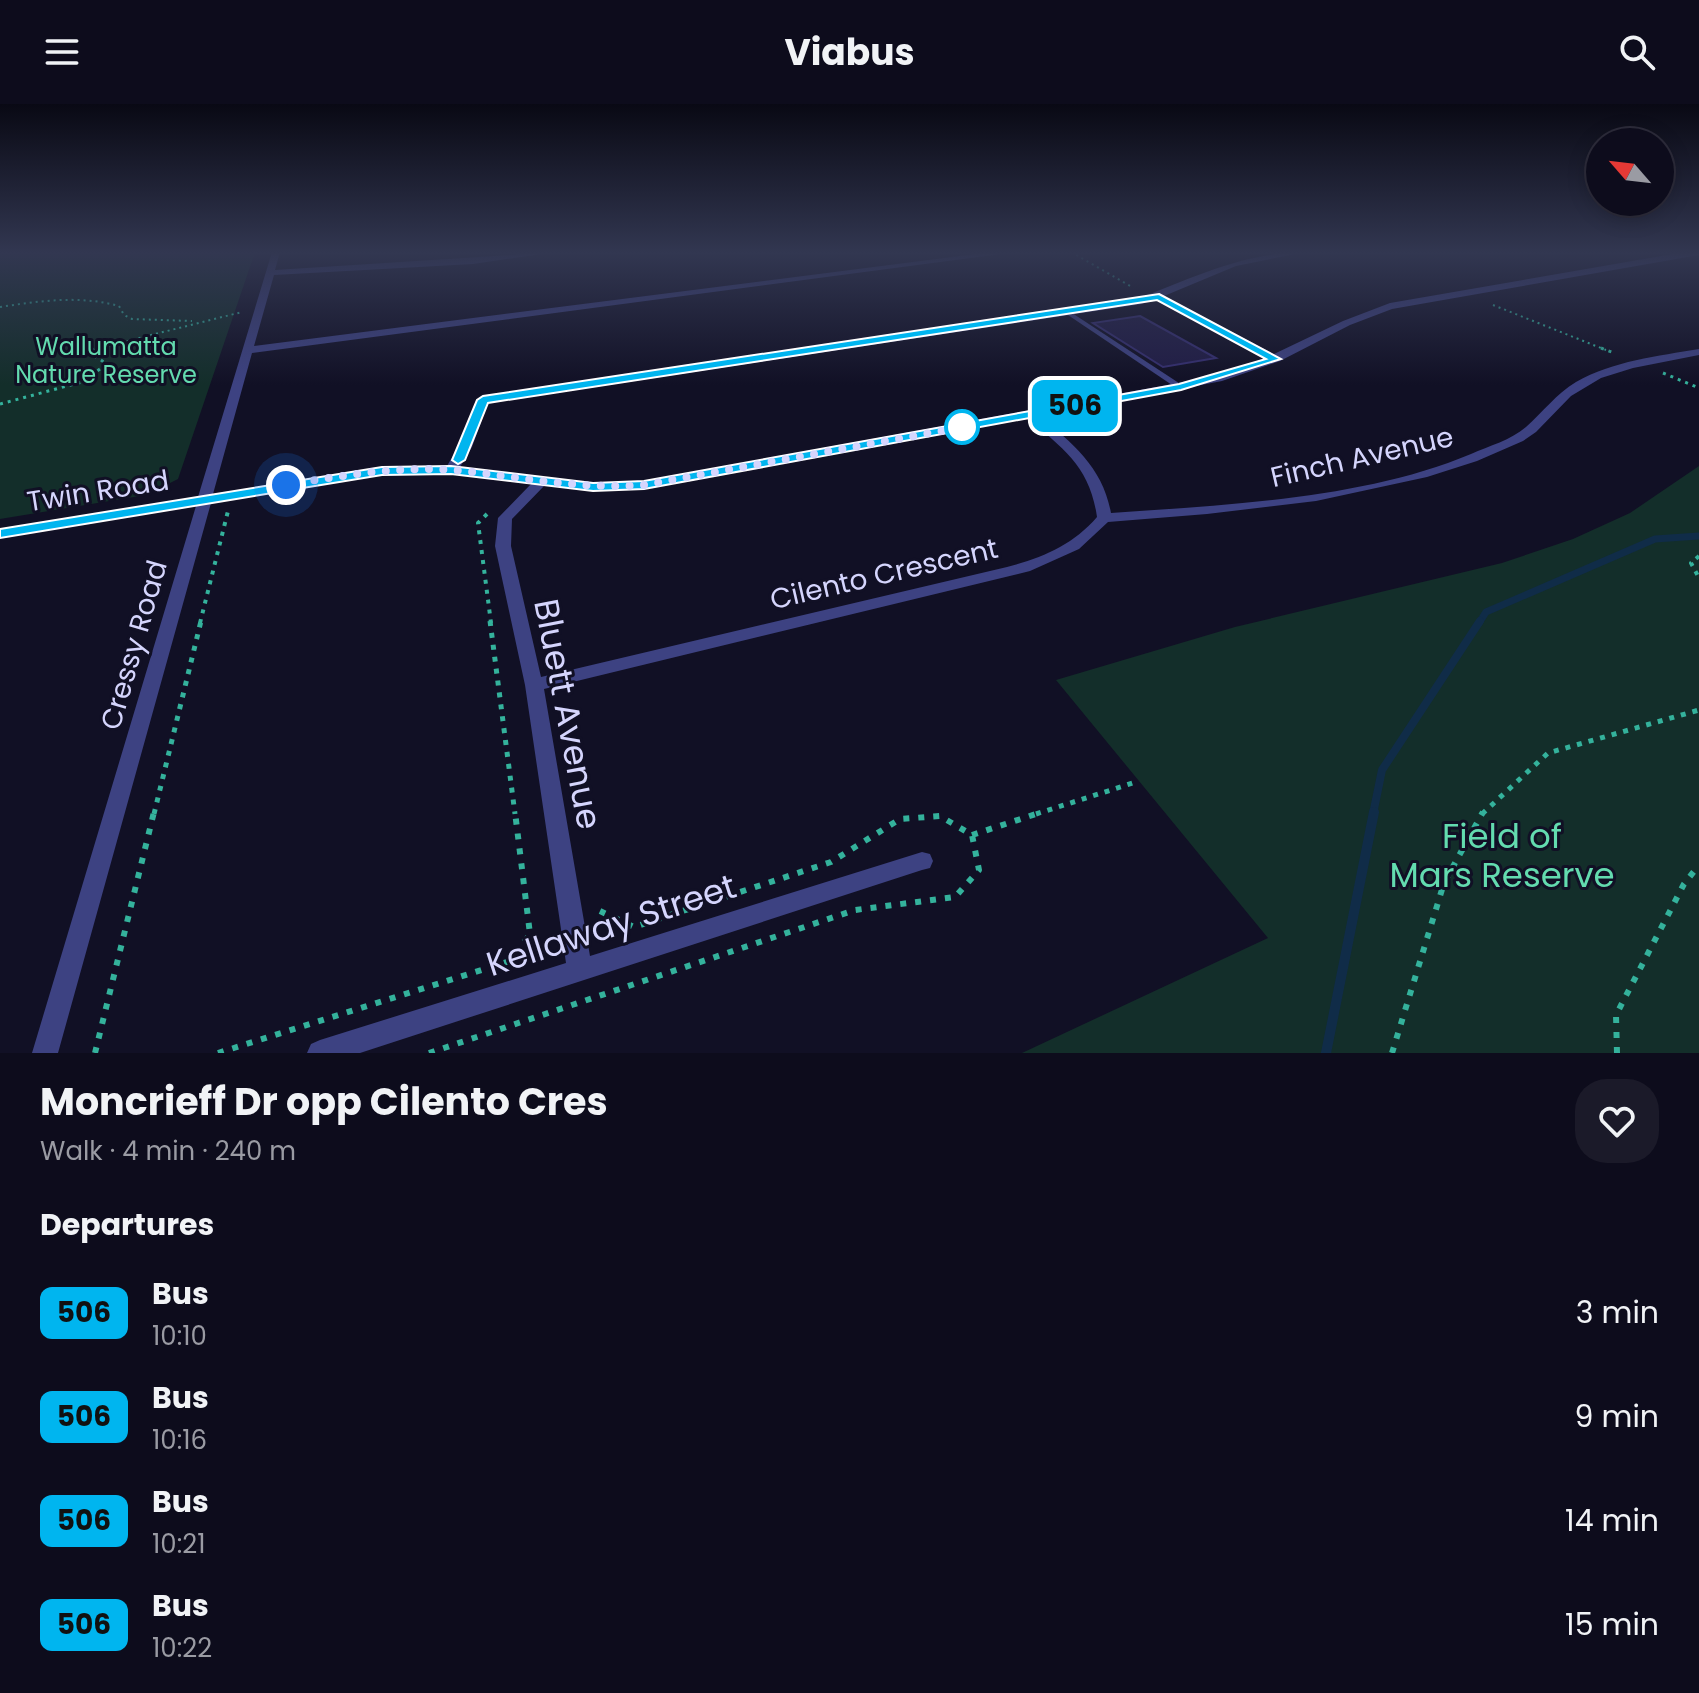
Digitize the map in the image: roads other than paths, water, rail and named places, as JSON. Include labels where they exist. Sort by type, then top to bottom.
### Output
[{"type":"street","name":"Cressy Road","points":[[45,1053],[263,296]]},
{"type":"street","points":[[248,350],[667,296]]},
{"type":"street","name":"Twin Road","points":[[0,533],[359,474],[451,470],[540,483],[593,487],[644,485],[1181,387],[1276,359],[1359,316],[1390,306],[1445,296]]},
{"type":"street","points":[[451,470],[465,447],[483,400],[1159,297],[1276,359]]},
{"type":"street","name":"Finch Avenue","points":[[1104,518],[1221,510],[1335,494],[1446,466],[1521,437],[1566,394],[1591,378],[1699,352]]},
{"type":"street","points":[[1031,415],[1090,470],[1102,491],[1104,518]]},
{"type":"street","name":"Bluett Avenue","points":[[540,483],[505,518],[501,531],[534,685],[580,970]]},
{"type":"street","name":"Cilento Crescent","points":[[534,685],[1050,560],[1079,545],[1104,518]]},
{"type":"street","name":"Kellaway Street","points":[[320,1053],[922,861]]},
{"type":"lane","points":[[1067,312],[1181,387]]},
{"type":"waterway","points":[[1479,623],[1486,612],[1655,539],[1699,536]]},
{"type":"waterway","points":[[1373,814],[1382,770],[1480,621]]},
{"type":"waterway","points":[[1326,1053],[1374,812]]},
{"type":"park label","name":"Wallumatta Nature Reserve","points":[[106,360]]},
{"type":"park label","name":"Field of Mars Reserve","points":[[1502,856]]}]
